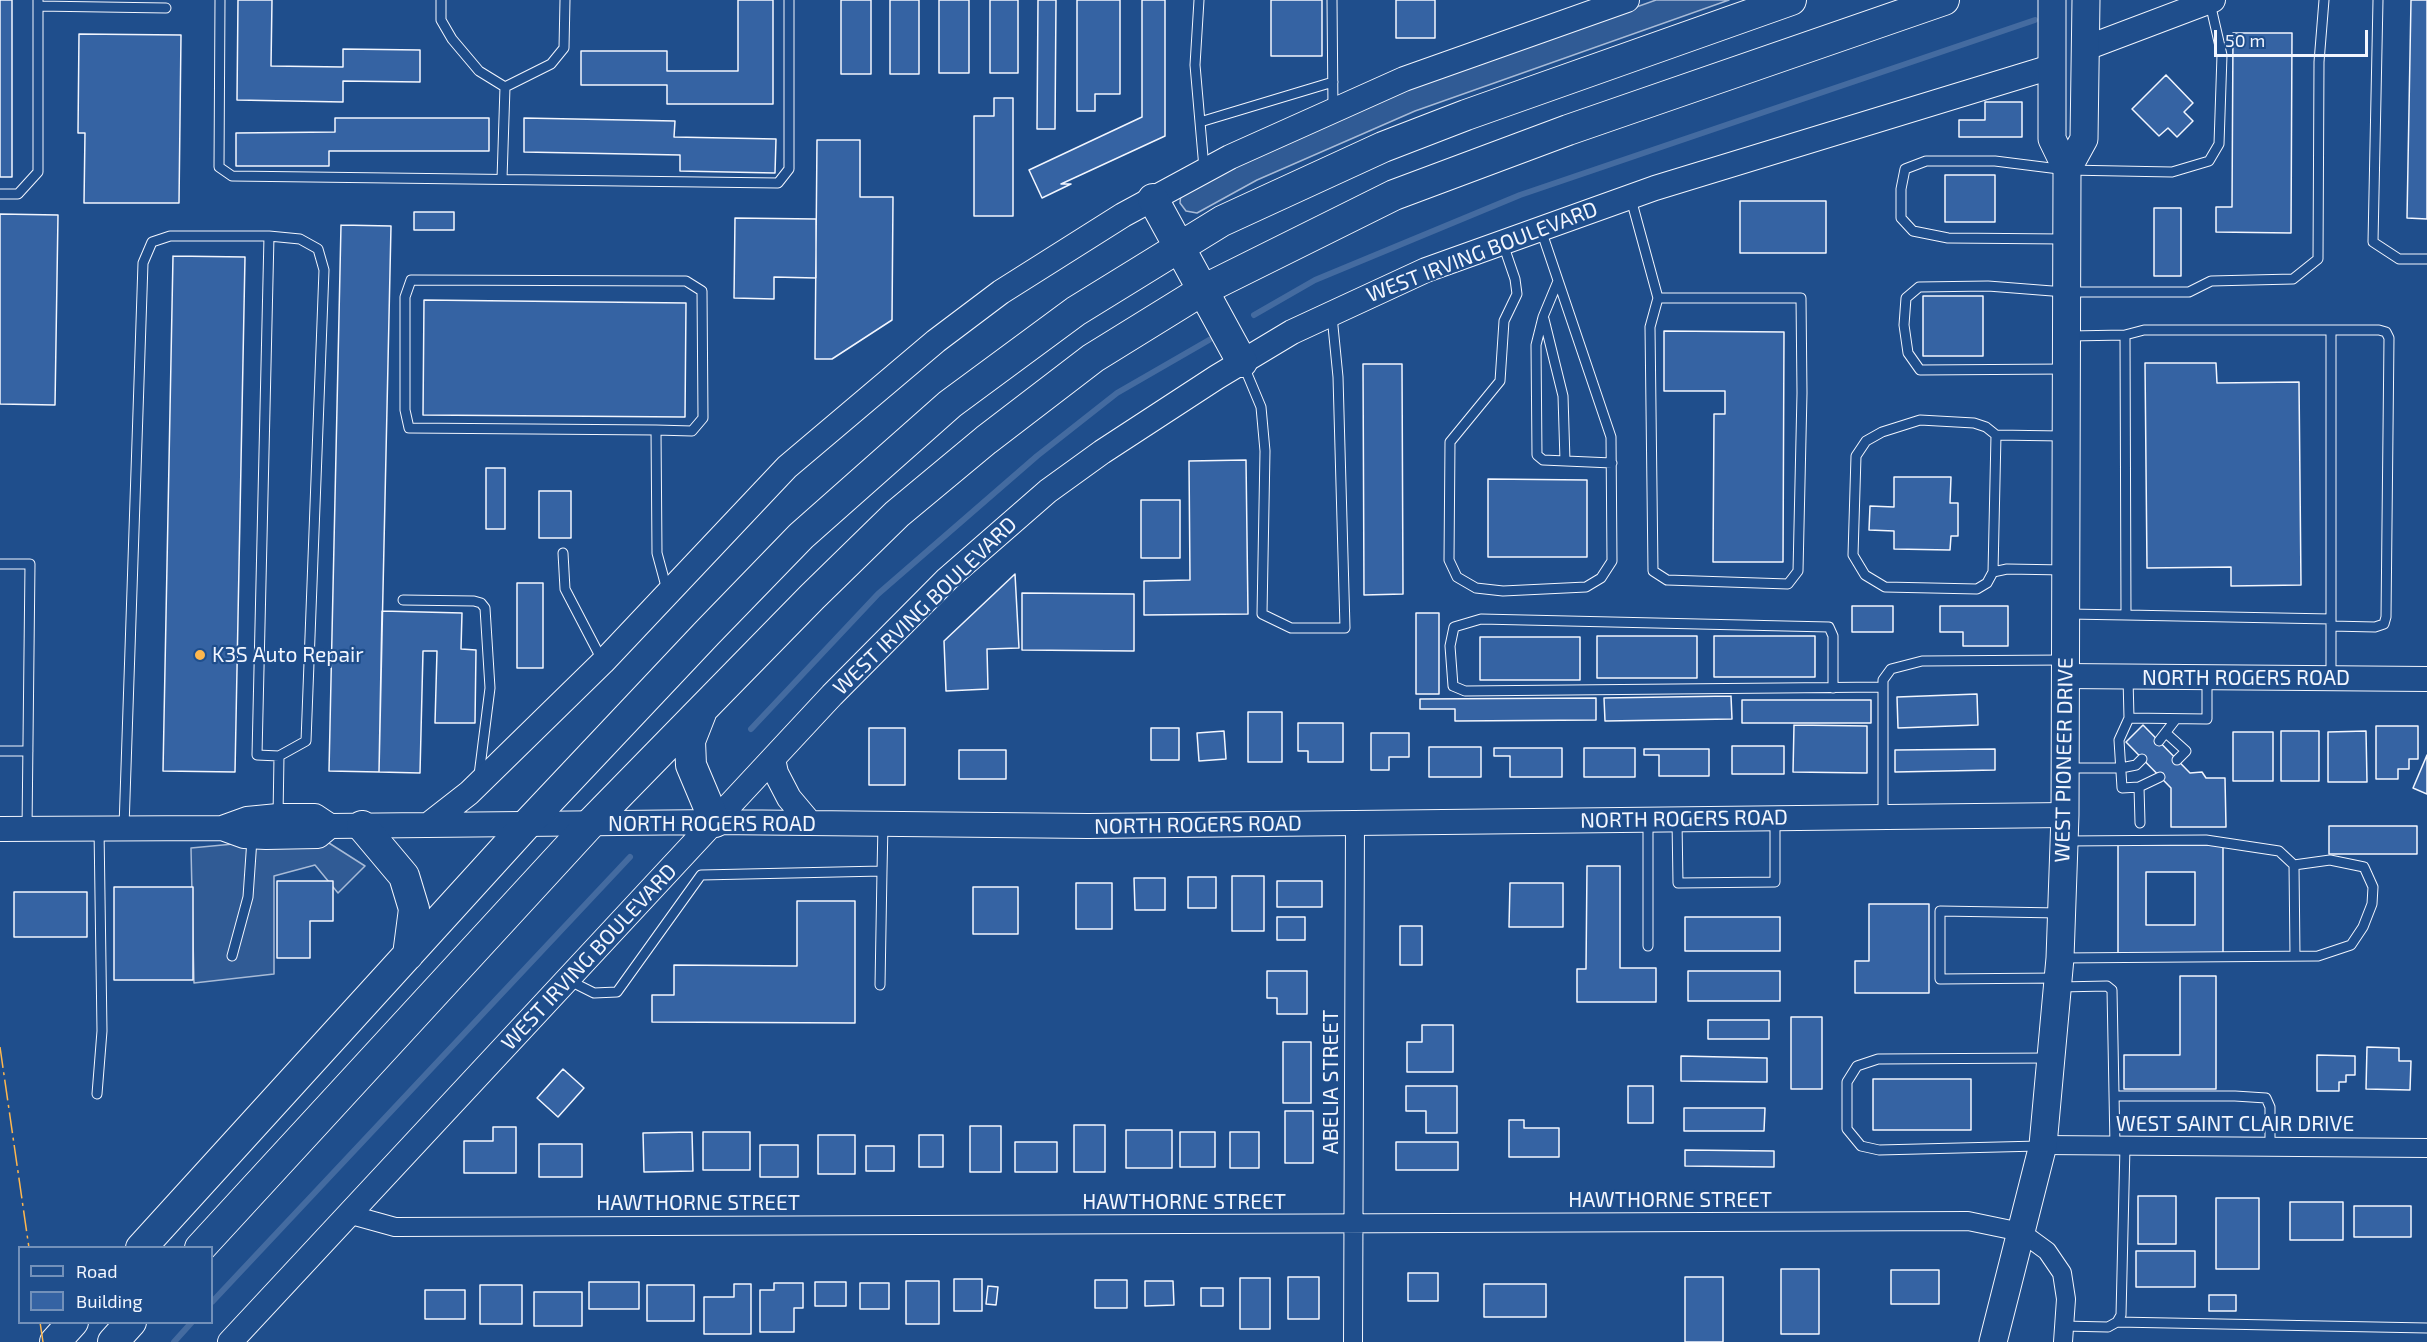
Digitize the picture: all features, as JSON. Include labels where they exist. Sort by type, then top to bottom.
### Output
[{"type":"main road","points":[[143,1246],[526,825],[801,536],[894,451],[950,404],[1076,311],[1222,221],[1383,147],[1466,115],[1791,0]]},
{"type":"main road","points":[[202,1246],[590,824],[897,514],[986,440],[1093,358],[1203,290],[1332,224],[1449,173],[1944,0]]},
{"type":"main road","name":"WEST PIONEER DRIVE","points":[[1993,1342],[2043,1145],[2058,974],[2065,828],[2067,170],[2052,139],[2052,0]]},
{"type":"main road","name":"WEST PIONEER DRIVE","points":[[2067,170],[2084,138],[2086,0]]},
{"type":"main road","points":[[1153,199],[1242,362]]},
{"type":"main road","points":[[701,713],[690,741],[691,765],[715,822]]},
{"type":"main road","points":[[362,826],[404,876],[414,909],[408,955]]},
{"type":"main road","points":[[55,1342],[72,1324]]},
{"type":"main road","points":[[112,1342],[130,1324]]},
{"type":"street","points":[[428,825],[477,786],[603,662],[787,467],[927,348],[1001,292],[1153,199],[1204,171],[1333,109],[1447,62],[1585,11],[1627,0]]},
{"type":"street","points":[[2086,48],[2211,1]]},
{"type":"street","name":"WEST IRVING BOULEVARD","points":[[230,1342],[567,980],[691,866],[715,822],[939,587],[1048,491],[1102,453],[1242,362],[1332,312],[1426,270],[1540,227],[1631,197],[2051,67]]},
{"type":"street","name":"NORTH ROGERS ROAD","points":[[2065,668],[2128,677],[2427,679]]},
{"type":"street","points":[[773,759],[776,773],[789,798],[810,823]]},
{"type":"street","name":"NORTH ROGERS ROAD","points":[[222,828],[247,819],[278,816],[315,816],[330,826],[715,822],[1088,826],[1884,817],[2065,828]]},
{"type":"street","name":"ABELIA STREET","points":[[1353,1342],[1355,823]]},
{"type":"street","name":"NORTH ROGERS ROAD","points":[[0,829],[222,828],[252,836],[318,836],[330,826]]},
{"type":"street","name":"WEST SAINT CLAIR DRIVE","points":[[2043,1145],[2427,1148]]},
{"type":"street","name":"HAWTHORNE STREET","points":[[348,1214],[395,1227],[1968,1221],[2021,1232]]},
{"type":"street","points":[[2021,1232],[2047,1251],[2062,1273],[2066,1299],[2063,1334]]},
{"type":"lane","points":[[220,0],[219,167],[232,176],[778,183],[789,169],[789,0]]},
{"type":"lane","points":[[441,0],[441,20],[452,39],[479,71],[505,87]]},
{"type":"lane","points":[[505,87],[551,64],[564,48],[565,0]]},
{"type":"lane","points":[[1199,0],[1195,65],[1204,171]]},
{"type":"lane","points":[[1332,0],[1333,109]]},
{"type":"lane","points":[[2065,369],[1920,370],[1908,353],[1904,325],[1905,298],[1919,287],[1988,286],[2066,292],[2189,292],[2211,281],[2293,279],[2318,259],[2319,62],[2324,0]]},
{"type":"lane","points":[[2378,0],[2373,242],[2399,259],[2427,259]]},
{"type":"lane","points":[[2066,239],[1948,238],[1913,231],[1901,218],[1901,189],[1905,169],[1926,161],[1995,161],[2067,170],[2172,172],[2209,161],[2219,144],[2222,56],[2211,1]]},
{"type":"lane","points":[[0,194],[18,194],[38,172],[38,3],[166,8]]},
{"type":"lane","points":[[1200,122],[1333,82]]},
{"type":"lane","points":[[502,179],[505,87]]},
{"type":"lane","points":[[1631,197],[1658,298],[1650,327],[1653,571],[1667,580],[1788,584],[1797,571],[1802,393],[1801,298],[1658,298]]},
{"type":"lane","points":[[1502,241],[1515,279],[1517,294],[1504,321],[1500,381],[1450,442],[1449,560],[1457,577],[1476,588],[1503,591],[1586,587],[1601,578],[1612,561],[1611,436],[1540,227]]},
{"type":"lane","points":[[124,829],[143,263],[152,242],[170,236],[269,236],[300,239],[318,249],[324,270],[306,741],[279,756],[257,755],[269,236]]},
{"type":"lane","points":[[411,280],[686,281],[702,291],[703,418],[692,431],[656,430],[409,428],[405,410],[405,297],[411,280]]},
{"type":"lane","points":[[1558,281],[1543,317],[1536,345],[1536,448],[1538,455],[1543,460],[1612,463]]},
{"type":"lane","points":[[1242,362],[1261,407],[1265,451],[1262,614],[1291,628],[1344,628],[1339,388],[1332,312]]},
{"type":"lane","points":[[1543,317],[1563,396],[1565,461]]},
{"type":"lane","points":[[2065,336],[2125,335],[2144,330],[2379,330],[2386,332],[2389,338],[2386,617],[2384,624],[2375,627],[2331,623],[2065,614]]},
{"type":"lane","points":[[2331,330],[2331,678]]},
{"type":"lane","points":[[2125,335],[2126,615]]},
{"type":"lane","points":[[1996,435],[1993,572],[1987,583],[1977,589],[1885,587],[1865,575],[1853,555],[1856,456],[1866,441],[1882,432],[1920,420],[1974,423],[1996,435],[2065,436]]},
{"type":"lane","points":[[656,430],[657,553],[668,595]]},
{"type":"lane","points":[[563,553],[565,589],[603,662]]},
{"type":"lane","points":[[0,564],[30,564],[27,829]]},
{"type":"lane","points":[[1993,572],[2007,569],[2065,570]]},
{"type":"lane","points":[[403,600],[474,601],[482,603],[485,608],[490,688],[477,786]]},
{"type":"lane","points":[[1833,688],[1833,636],[1829,627],[1481,620],[1454,627],[1450,646],[1452,686],[1465,691],[1833,688],[1884,687]]},
{"type":"lane","points":[[1884,817],[1884,680],[1891,669],[1922,661],[2065,668]]},
{"type":"lane","points":[[2128,677],[2129,718],[2119,740],[2122,788],[2139,787],[2160,777]]},
{"type":"lane","points":[[2129,718],[2207,719],[2207,678]]},
{"type":"lane","points":[[2159,741],[2176,719]]},
{"type":"lane","points":[[2166,733],[2186,751],[2177,760]]},
{"type":"lane","points":[[0,751],[28,751]]},
{"type":"lane","points":[[278,816],[279,756]]},
{"type":"lane","points":[[2065,768],[2121,768],[2136,765],[2142,759]]},
{"type":"lane","points":[[2139,787],[2140,823]]},
{"type":"lane","points":[[1677,819],[1678,883],[1775,882],[1776,818]]},
{"type":"lane","points":[[1648,820],[1648,946]]},
{"type":"lane","points":[[880,985],[883,824]]},
{"type":"lane","points":[[2065,828],[2206,840],[2279,851],[2294,865],[2295,956]]},
{"type":"lane","points":[[97,1094],[102,1031],[99,829]]},
{"type":"lane","points":[[232,956],[248,897],[252,836]]},
{"type":"lane","points":[[2061,913],[1940,911],[1940,979],[2058,974],[2318,956],[2351,945],[2363,927],[2372,904],[2373,887],[2364,867],[2330,860],[2294,865]]},
{"type":"lane","points":[[567,980],[594,993],[617,992],[691,866],[882,871]]},
{"type":"lane","points":[[2058,974],[2107,986],[2112,990],[2114,1096],[2120,1146],[2121,1315],[2117,1322]]},
{"type":"lane","points":[[2043,1145],[1879,1150],[1861,1146],[1847,1129],[1847,1082],[1857,1066],[1878,1059],[2052,1058]]},
{"type":"lane","points":[[2114,1096],[2235,1095],[2266,1098],[2270,1107],[2270,1148]]},
{"type":"lane","points":[[2063,1334],[2108,1327],[2117,1322],[2427,1328]]},
{"type":"shaded area","points":[[1656,0],[1729,0],[1415,111],[1257,180],[1197,213],[1186,211],[1180,203],[1181,193],[1306,131],[1423,83]]},
{"type":"shaded area","points":[[318,836],[365,866],[338,893],[315,865],[274,876],[274,974],[194,983],[191,848]]},
{"type":"building","points":[[0,0],[12,0],[12,177],[0,177]]},
{"type":"building","points":[[238,0],[272,0],[271,66],[343,67],[343,49],[420,50],[420,82],[343,81],[343,102],[237,100]]},
{"type":"building","points":[[738,0],[773,0],[773,104],[667,104],[667,85],[581,85],[581,51],[667,51],[667,71],[738,71]]},
{"type":"building","points":[[841,0],[871,0],[871,74],[841,74]]},
{"type":"building","points":[[890,0],[919,0],[919,74],[890,74]]},
{"type":"building","points":[[939,0],[969,0],[969,73],[939,73]]},
{"type":"building","points":[[990,0],[1018,0],[1018,73],[990,73]]},
{"type":"building","points":[[1038,0],[1056,0],[1055,129],[1037,129]]},
{"type":"building","points":[[1077,0],[1120,0],[1120,94],[1095,94],[1095,111],[1077,111]]},
{"type":"building","points":[[1142,0],[1165,0],[1165,136],[1061,184],[1071,184],[1042,198],[1029,170],[1142,117]]},
{"type":"building","points":[[1271,0],[1322,0],[1322,56],[1271,56]]},
{"type":"building","points":[[1396,0],[1435,0],[1435,38],[1396,38]]},
{"type":"building","points":[[2411,0],[2427,0],[2427,219],[2407,218]]},
{"type":"building","points":[[2233,33],[2292,33],[2291,233],[2216,232],[2216,207],[2232,207]]},
{"type":"building","points":[[79,34],[181,35],[179,203],[84,203],[85,133],[78,133]]},
{"type":"building","points":[[2166,75],[2193,103],[2184,112],[2193,121],[2177,137],[2168,128],[2159,136],[2132,109]]},
{"type":"building","points":[[994,98],[1013,98],[1013,216],[974,216],[974,116],[994,116]]},
{"type":"building","points":[[1985,102],[2022,102],[2022,137],[1959,137],[1959,120],[1985,120]]},
{"type":"building","points":[[335,118],[489,118],[489,151],[329,151],[329,166],[236,166],[236,133],[335,132]]},
{"type":"building","points":[[524,118],[675,121],[674,137],[776,139],[775,173],[680,171],[680,155],[524,152]]},
{"type":"building","points":[[817,140],[860,140],[860,197],[893,197],[892,320],[832,359],[815,359]]},
{"type":"building","points":[[1945,175],[1995,175],[1995,222],[1945,222]]},
{"type":"building","points":[[1740,201],[1826,201],[1826,253],[1740,253]]},
{"type":"building","points":[[2154,208],[2181,208],[2181,276],[2154,276]]},
{"type":"building","points":[[414,212],[454,212],[454,230],[414,230]]},
{"type":"building","points":[[0,214],[58,215],[55,405],[0,404]]},
{"type":"building","points":[[735,218],[816,219],[816,278],[774,277],[774,299],[734,298]]},
{"type":"building","points":[[341,225],[391,226],[379,772],[329,771]]},
{"type":"building","points":[[173,256],[245,257],[235,772],[163,771]]},
{"type":"building","points":[[1923,296],[1983,296],[1983,356],[1923,356]]},
{"type":"building","points":[[424,300],[686,303],[685,417],[423,415]]},
{"type":"building","points":[[1664,331],[1784,332],[1783,562],[1713,562],[1714,414],[1725,414],[1725,391],[1664,391]]},
{"type":"building","points":[[2145,363],[2216,363],[2217,383],[2299,382],[2301,585],[2231,586],[2231,567],[2147,568]]},
{"type":"building","points":[[1363,364],[1402,364],[1403,594],[1364,595]]},
{"type":"building","points":[[1246,460],[1248,614],[1144,615],[1144,581],[1190,580],[1189,461]]},
{"type":"building","points":[[486,468],[505,468],[505,529],[486,529]]},
{"type":"building","points":[[1894,477],[1951,477],[1950,503],[1958,503],[1958,536],[1951,536],[1950,550],[1894,549],[1894,531],[1869,530],[1870,506],[1894,507]]},
{"type":"building","points":[[1488,479],[1587,480],[1587,557],[1488,557]]},
{"type":"building","points":[[539,491],[571,491],[571,538],[539,538]]},
{"type":"building","points":[[1141,500],[1180,500],[1180,558],[1141,558]]},
{"type":"building","points":[[1015,574],[1019,648],[987,649],[988,689],[946,691],[944,641]]},
{"type":"building","points":[[517,583],[543,583],[543,668],[517,668]]},
{"type":"building","points":[[1022,593],[1134,594],[1134,651],[1022,650]]},
{"type":"building","points":[[1852,606],[1893,606],[1893,632],[1852,632]]},
{"type":"building","points":[[1940,606],[2008,606],[2008,646],[1963,646],[1963,632],[1940,632]]},
{"type":"building","points":[[382,611],[462,613],[461,649],[476,650],[475,723],[435,723],[437,651],[423,651],[420,773],[379,772]]},
{"type":"building","points":[[1416,613],[1439,613],[1439,694],[1416,694]]},
{"type":"building","points":[[1597,636],[1697,636],[1697,678],[1597,678]]},
{"type":"building","points":[[1714,636],[1815,636],[1815,677],[1714,677]]},
{"type":"building","points":[[1480,637],[1580,637],[1580,680],[1480,680]]},
{"type":"building","points":[[1977,694],[1978,725],[1898,728],[1897,697]]},
{"type":"building","points":[[1731,696],[1732,719],[1605,721],[1604,698]]},
{"type":"building","points":[[1596,698],[1596,720],[1455,721],[1455,709],[1420,709],[1420,699]]},
{"type":"building","points":[[1742,700],[1871,700],[1871,723],[1742,723]]},
{"type":"building","points":[[1248,712],[1282,712],[1282,762],[1248,762]]},
{"type":"building","points":[[1298,723],[1343,723],[1343,762],[1308,762],[1308,751],[1298,751]]},
{"type":"building","points":[[1794,725],[1867,726],[1867,773],[1793,772]]},
{"type":"building","points":[[2143,725],[2190,773],[2202,772],[2206,778],[2225,778],[2226,827],[2171,827],[2171,788],[2126,742]]},
{"type":"building","points":[[2376,726],[2418,726],[2418,759],[2409,759],[2409,769],[2398,769],[2398,779],[2376,779]]},
{"type":"building","points":[[869,728],[905,728],[905,785],[869,785]]},
{"type":"building","points":[[1151,728],[1179,728],[1179,760],[1151,760]]},
{"type":"building","points":[[1224,731],[1226,759],[1199,761],[1197,733]]},
{"type":"building","points":[[2281,731],[2319,731],[2319,781],[2281,781]]},
{"type":"building","points":[[2366,731],[2367,782],[2328,782],[2328,732]]},
{"type":"building","points":[[2233,732],[2273,732],[2273,781],[2233,781]]},
{"type":"building","points":[[1371,733],[1409,733],[1409,757],[1389,757],[1389,770],[1371,770]]},
{"type":"building","points":[[1732,746],[1784,746],[1784,774],[1732,774]]},
{"type":"building","points":[[1429,747],[1481,747],[1481,777],[1429,777]]},
{"type":"building","points":[[1494,748],[1562,748],[1562,777],[1510,777],[1510,756],[1494,756]]},
{"type":"building","points":[[1584,748],[1635,748],[1635,777],[1584,777]]},
{"type":"building","points":[[1644,749],[1709,749],[1709,776],[1659,776],[1659,755],[1644,755]]},
{"type":"building","points":[[1995,749],[1995,770],[1895,772],[1895,750]]},
{"type":"building","points":[[959,750],[1006,750],[1006,779],[959,779]]},
{"type":"building","points":[[2427,755],[2427,794],[2413,788]]},
{"type":"building","points":[[2329,826],[2417,826],[2417,854],[2329,854]]},
{"type":"building","points":[[2118,845],[2223,845],[2223,953],[2118,953]],"holes":[[[2146,872],[2195,872],[2195,925],[2146,925]]]},
{"type":"building","points":[[1587,866],[1620,866],[1620,968],[1656,968],[1656,1002],[1577,1002],[1577,969],[1586,969]]},
{"type":"building","points":[[1232,876],[1264,876],[1264,931],[1232,931]]},
{"type":"building","points":[[1188,877],[1216,877],[1216,908],[1188,908]]},
{"type":"building","points":[[1134,878],[1165,878],[1165,910],[1135,910]]},
{"type":"building","points":[[277,881],[333,881],[333,921],[310,921],[310,958],[277,958]]},
{"type":"building","points":[[1277,881],[1322,881],[1322,907],[1277,907]]},
{"type":"building","points":[[1076,883],[1112,883],[1112,929],[1076,929]]},
{"type":"building","points":[[1510,883],[1563,883],[1563,927],[1509,927]]},
{"type":"building","points":[[114,887],[193,887],[193,980],[114,980]]},
{"type":"building","points":[[973,887],[1018,887],[1018,934],[973,934]]},
{"type":"building","points":[[14,892],[87,892],[87,937],[14,937]]},
{"type":"building","points":[[797,901],[855,901],[855,1023],[652,1022],[652,995],[674,995],[674,965],[797,966]]},
{"type":"building","points":[[1869,904],[1929,904],[1929,993],[1855,993],[1855,961],[1869,961]]},
{"type":"building","points":[[1277,917],[1305,917],[1305,940],[1277,940]]},
{"type":"building","points":[[1685,917],[1780,917],[1780,951],[1685,951]]},
{"type":"building","points":[[1400,926],[1422,926],[1422,965],[1400,965]]},
{"type":"building","points":[[1267,971],[1307,971],[1307,1014],[1277,1014],[1277,998],[1267,998]]},
{"type":"building","points":[[1688,971],[1780,971],[1780,1001],[1688,1001]]},
{"type":"building","points":[[2180,976],[2216,976],[2216,1089],[2124,1089],[2124,1055],[2180,1055]]},
{"type":"building","points":[[1791,1017],[1822,1017],[1822,1089],[1791,1089]]},
{"type":"building","points":[[1708,1020],[1769,1020],[1769,1039],[1708,1039]]},
{"type":"building","points":[[1422,1025],[1453,1025],[1453,1072],[1407,1072],[1407,1042],[1422,1042]]},
{"type":"building","points":[[1283,1042],[1311,1042],[1311,1103],[1283,1103]]},
{"type":"building","points":[[2367,1047],[2399,1048],[2399,1061],[2411,1061],[2410,1090],[2366,1089]]},
{"type":"building","points":[[2317,1055],[2355,1056],[2355,1075],[2346,1075],[2346,1082],[2339,1082],[2339,1091],[2317,1091]]},
{"type":"building","points":[[1681,1056],[1767,1058],[1767,1082],[1681,1081]]},
{"type":"building","points":[[563,1069],[584,1088],[558,1117],[537,1098]]},
{"type":"building","points":[[1873,1079],[1971,1079],[1971,1130],[1873,1130]]},
{"type":"building","points":[[1406,1086],[1457,1086],[1457,1133],[1426,1133],[1426,1111],[1406,1111]]},
{"type":"building","points":[[1628,1086],[1653,1086],[1653,1123],[1628,1123]]},
{"type":"building","points":[[1684,1108],[1765,1108],[1764,1131],[1684,1131]]},
{"type":"building","points":[[1285,1111],[1313,1111],[1313,1163],[1285,1163]]},
{"type":"building","points":[[1509,1120],[1524,1120],[1524,1128],[1559,1128],[1559,1157],[1509,1157]]},
{"type":"building","points":[[1074,1125],[1105,1125],[1105,1172],[1074,1172]]},
{"type":"building","points":[[970,1126],[1001,1126],[1001,1172],[970,1172]]},
{"type":"building","points":[[493,1127],[516,1127],[516,1173],[464,1173],[464,1141],[493,1141]]},
{"type":"building","points":[[1126,1130],[1172,1130],[1172,1168],[1126,1168]]},
{"type":"building","points":[[692,1132],[693,1171],[644,1172],[643,1133]]},
{"type":"building","points":[[703,1132],[750,1132],[750,1170],[703,1170]]},
{"type":"building","points":[[1180,1132],[1215,1132],[1215,1167],[1180,1167]]},
{"type":"building","points":[[1230,1132],[1259,1132],[1259,1168],[1230,1168]]},
{"type":"building","points":[[818,1135],[855,1135],[855,1174],[818,1174]]},
{"type":"building","points":[[919,1135],[943,1135],[943,1167],[919,1167]]},
{"type":"building","points":[[1015,1142],[1057,1142],[1057,1172],[1015,1172]]},
{"type":"building","points":[[1396,1142],[1458,1142],[1458,1170],[1396,1170]]},
{"type":"building","points":[[539,1144],[582,1144],[582,1177],[539,1177]]},
{"type":"building","points":[[760,1145],[798,1145],[798,1177],[760,1177]]},
{"type":"building","points":[[866,1146],[894,1146],[894,1171],[866,1171]]},
{"type":"building","points":[[1685,1150],[1774,1151],[1774,1167],[1685,1166]]},
{"type":"building","points":[[2138,1196],[2176,1196],[2176,1244],[2138,1244]]},
{"type":"building","points":[[2216,1198],[2259,1198],[2259,1269],[2216,1269]]},
{"type":"building","points":[[2290,1202],[2343,1202],[2343,1240],[2290,1240]]},
{"type":"building","points":[[2354,1206],[2411,1206],[2411,1237],[2354,1237]]},
{"type":"building","points":[[2136,1251],[2195,1251],[2195,1287],[2136,1287]]},
{"type":"building","points":[[1781,1269],[1819,1269],[1819,1334],[1781,1334]]},
{"type":"building","points":[[1891,1270],[1939,1270],[1939,1304],[1891,1304]]},
{"type":"building","points":[[1408,1273],[1438,1273],[1438,1301],[1408,1301]]},
{"type":"building","points":[[1288,1277],[1319,1277],[1319,1319],[1288,1319]]},
{"type":"building","points":[[1685,1277],[1723,1277],[1723,1342],[1685,1342]]},
{"type":"building","points":[[1240,1278],[1270,1278],[1270,1329],[1240,1329]]},
{"type":"building","points":[[954,1279],[982,1279],[982,1311],[954,1311]]},
{"type":"building","points":[[1095,1280],[1127,1280],[1127,1308],[1095,1308]]},
{"type":"building","points":[[906,1281],[939,1281],[939,1324],[906,1324]]},
{"type":"building","points":[[1145,1281],[1173,1281],[1174,1305],[1145,1306]]},
{"type":"building","points":[[589,1282],[639,1282],[639,1309],[589,1309]]},
{"type":"building","points":[[815,1282],[846,1282],[846,1306],[815,1306]]},
{"type":"building","points":[[774,1283],[803,1283],[803,1308],[794,1308],[794,1332],[760,1332],[760,1290],[774,1290]]},
{"type":"building","points":[[860,1283],[889,1283],[889,1309],[860,1309]]},
{"type":"building","points":[[734,1284],[751,1284],[751,1334],[704,1334],[704,1297],[734,1297]]},
{"type":"building","points":[[1484,1284],[1546,1284],[1546,1317],[1484,1317]]},
{"type":"building","points":[[480,1285],[522,1285],[522,1324],[480,1324]]},
{"type":"building","points":[[647,1285],[694,1285],[694,1321],[647,1321]]},
{"type":"building","points":[[988,1286],[998,1287],[996,1305],[986,1304]]},
{"type":"building","points":[[1201,1288],[1223,1288],[1223,1306],[1201,1306]]},
{"type":"building","points":[[425,1290],[465,1290],[465,1319],[425,1319]]},
{"type":"building","points":[[534,1292],[582,1292],[582,1326],[534,1326]]},
{"type":"building","points":[[2209,1295],[2236,1295],[2236,1311],[2209,1311]]},
{"type":"waterway","points":[[1254,315],[1315,280],[1520,195],[2035,20]]},
{"type":"waterway","points":[[751,729],[878,594],[1037,456],[1117,393],[1209,340]]},
{"type":"waterway","points":[[213,1301],[630,857]]},
{"type":"waterway","points":[[174,1342],[190,1324]]},
{"type":"power","points":[[0,1047],[29,1246]]},
{"type":"power","points":[[40,1324],[43,1342]]},
{"type":"place","name":"K3S Auto Repair","points":[[200,655]]}]
